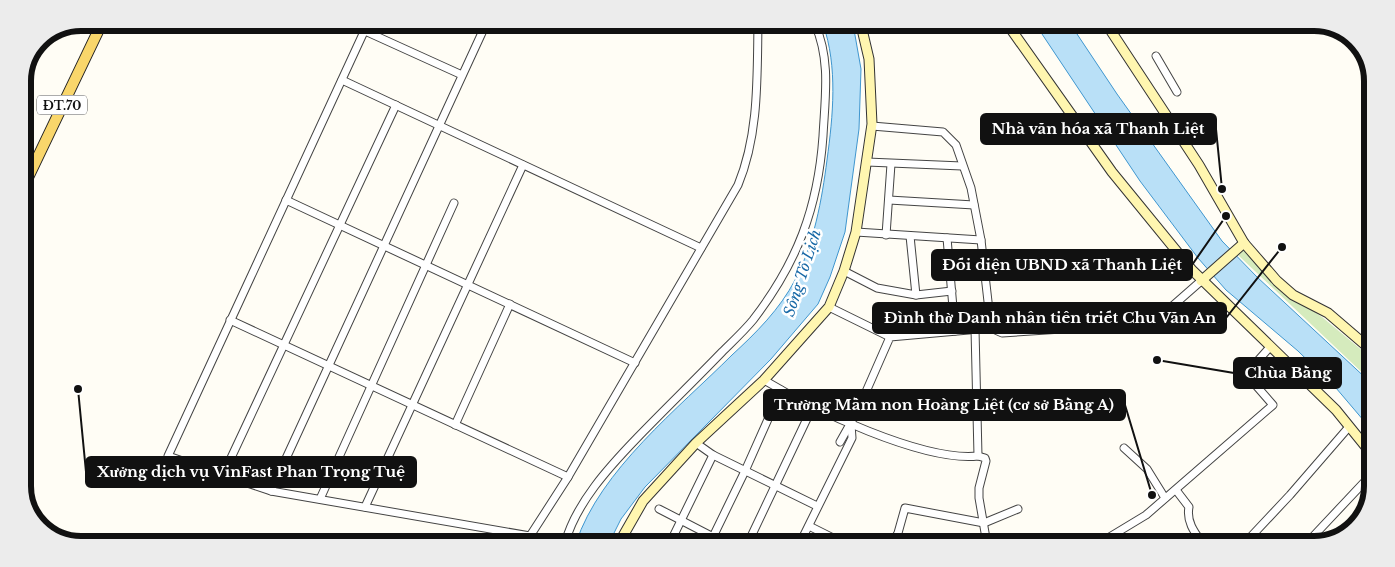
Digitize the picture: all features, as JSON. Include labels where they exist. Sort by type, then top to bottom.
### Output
[{"type":"main road","name":"ĐT.70","points":[[31,171],[98,31]]},
{"type":"street","points":[[364,31],[168,456],[271,491],[530,536],[568,478],[738,185],[747,161],[756,100],[758,31]]},
{"type":"street","points":[[374,31],[462,75]]},
{"type":"street","points":[[271,491],[482,31]]},
{"type":"street","points":[[567,536],[570,526],[605,471],[753,321],[789,267],[806,228],[811,210],[822,144],[827,70],[818,31]]},
{"type":"street","points":[[624,536],[644,501],[696,443],[764,380],[828,307],[844,271],[856,232],[872,126],[869,59],[863,31]]},
{"type":"street","points":[[1012,31],[1112,172],[1203,280],[1336,410],[1348,428],[1364,445]]},
{"type":"street","points":[[1111,31],[1200,165],[1242,244],[1277,282],[1294,295],[1328,313],[1364,344]]},
{"type":"street","points":[[1156,56],[1177,92]]},
{"type":"street","points":[[342,80],[701,248]]},
{"type":"street","points":[[223,475],[285,346],[396,105]]},
{"type":"street","points":[[872,126],[943,132],[956,145],[971,188],[981,240],[991,328]]},
{"type":"street","points":[[867,162],[962,166]]},
{"type":"street","points":[[886,235],[891,164]]},
{"type":"street","points":[[365,507],[524,165]]},
{"type":"street","points":[[286,200],[635,363]]},
{"type":"street","points":[[889,200],[974,205]]},
{"type":"street","points":[[320,499],[454,203]]},
{"type":"street","points":[[856,232],[981,240]]},
{"type":"street","points":[[910,236],[916,295]]},
{"type":"street","points":[[947,238],[955,331]]},
{"type":"street","points":[[828,307],[890,337],[991,328],[1002,333],[1144,322],[1160,317],[1242,244]]},
{"type":"street","points":[[844,271],[877,288],[916,295],[952,291]]},
{"type":"street","points":[[454,425],[510,304]]},
{"type":"street","points":[[230,320],[568,478]]},
{"type":"street","points":[[975,329],[978,456]]},
{"type":"street","points":[[840,442],[851,424],[890,337]]},
{"type":"street","points":[[1111,536],[1146,514],[1176,490],[1273,405],[1246,374],[1270,347]]},
{"type":"street","points":[[764,380],[851,424],[921,448],[956,456],[978,456],[985,458],[986,461],[979,488],[986,536]]},
{"type":"street","points":[[713,536],[745,471],[781,390]]},
{"type":"street","points":[[751,536],[813,406]]},
{"type":"street","points":[[804,536],[852,438],[851,424]]},
{"type":"street","points":[[1252,536],[1290,496],[1348,428]]},
{"type":"street","points":[[696,443],[713,455],[817,506]]},
{"type":"street","points":[[1124,448],[1147,469],[1166,498]]},
{"type":"street","points":[[674,536],[713,455]]},
{"type":"street","points":[[1314,536],[1364,483]]},
{"type":"street","points":[[1176,490],[1189,506],[1188,513],[1191,526],[1198,536]]},
{"type":"street","points":[[896,536],[904,508],[984,523],[1018,509]]},
{"type":"street","points":[[659,509],[705,536]]},
{"type":"street","points":[[809,526],[829,536]]},
{"type":"green space","points":[[1244,248],[1260,268],[1292,300],[1322,317],[1364,352],[1364,374],[1238,255]]},
{"type":"water","name":"Sông Tô Lịch","points":[[825,31],[854,31],[861,69],[859,129],[845,232],[830,277],[818,304],[771,359],[645,487],[621,519],[612,536],[579,536],[587,516],[603,490],[622,465],[767,320],[795,280],[812,236],[820,206],[825,175],[833,92],[828,40]]},
{"type":"water","points":[[1040,31],[1075,31],[1117,94],[1222,241],[1257,277],[1364,376],[1364,421],[1336,388],[1298,351],[1226,290],[1198,258],[1140,181]]},
{"type":"place","name":"Nhà văn hóa xã Thanh Liệt","points":[[1222,189]]},
{"type":"place","name":"Đối diện UBND xã Thanh Liệt","points":[[1226,216]]},
{"type":"place","name":"Đình thờ Danh nhân tiên triết Chu Văn An","points":[[1282,247]]},
{"type":"place","name":"Chùa Bằng","points":[[1157,360]]},
{"type":"place","name":"Xưởng dịch vụ VinFast Phan Trọng Tuệ","points":[[78,389]]},
{"type":"place","name":"Trường Mầm non Hoàng Liệt (cơ sở Bằng A)","points":[[1152,495]]}]
